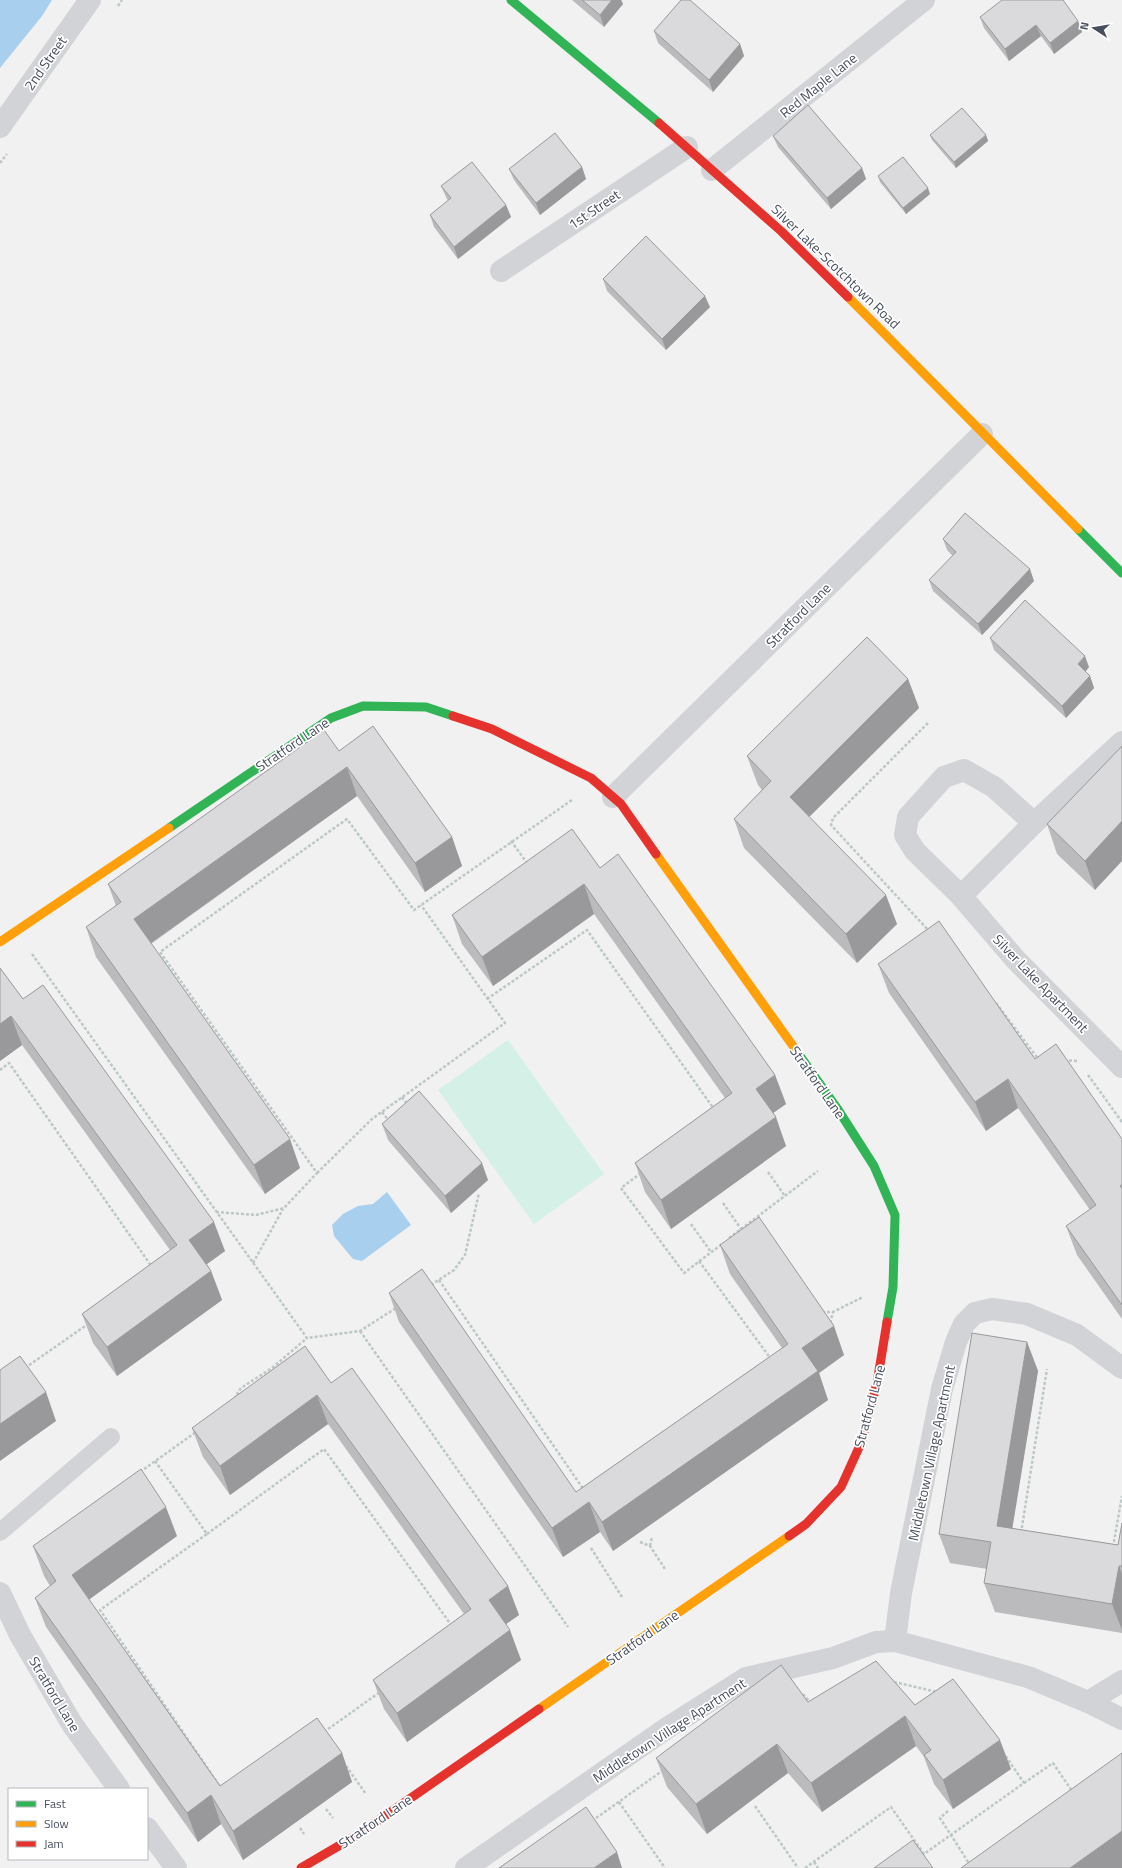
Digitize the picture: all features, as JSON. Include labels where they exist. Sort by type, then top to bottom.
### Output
[{"type":"street","name":"2nd Street","points":[[0,127],[90,0]]},
{"type":"street","name":"Silver Lake-Scotchtown Road","points":[[511,0],[687,147],[781,231],[882,330],[982,434],[1122,573]]},
{"type":"street","name":"Red Maple Lane","points":[[712,170],[924,0]]},
{"type":"street","name":"1st Street","points":[[501,271],[687,147]]},
{"type":"street","name":"Stratford Lane","points":[[613,797],[982,434]]},
{"type":"street","name":"Stratford Lane","points":[[0,942],[331,718],[363,706],[426,707],[492,729],[591,778],[621,804],[837,1108],[874,1166],[895,1215],[893,1287],[877,1383],[861,1442],[841,1487],[806,1524],[359,1834],[301,1868]]},
{"type":"street","points":[[961,896],[1034,823],[1122,742]]},
{"type":"street","name":"Silver Lake Apartment","points":[[1034,823],[994,787],[964,770],[944,777],[908,817],[905,835],[915,851],[961,896],[1016,960],[1122,1067]]},
{"type":"street","name":"Middletown Village Apartment","points":[[895,1641],[901,1593],[942,1389],[956,1342],[964,1324],[975,1313],[992,1309],[1027,1314],[1077,1335],[1122,1368]]},
{"type":"street","name":"Stratford Lane","points":[[0,1593],[20,1635],[72,1724],[118,1788]]},
{"type":"street","name":"Middletown Village Apartment","points":[[466,1868],[667,1728],[746,1678],[833,1658],[876,1642],[895,1641],[1028,1677],[1088,1702],[1122,1719]]},
{"type":"street","points":[[1088,1702],[1122,1681]]},
{"type":"street","points":[[148,1829],[176,1868]]},
{"type":"lane","points":[[0,1532],[111,1437]]},
{"type":"path","points":[[317,1173],[160,952],[347,819],[414,910],[574,798]]},
{"type":"path","points":[[511,841],[528,864]]},
{"type":"path","points":[[253,1263],[284,1208],[372,1119],[505,1024],[421,905]]},
{"type":"path","points":[[488,999],[587,930],[715,1111]]},
{"type":"path","points":[[30,950],[307,1338]]},
{"type":"path","points":[[0,1070],[9,1063],[153,1269]]},
{"type":"path","points":[[402,1097],[411,1109]]},
{"type":"path","points":[[382,1112],[390,1122]]},
{"type":"path","points":[[645,1170],[621,1188],[684,1273],[818,1171]]},
{"type":"path","points":[[768,1172],[785,1196]]},
{"type":"path","points":[[426,1288],[454,1270],[466,1255],[479,1193]]},
{"type":"path","points":[[723,1203],[741,1229]]},
{"type":"path","points":[[216,1212],[256,1215],[284,1208]]},
{"type":"path","points":[[751,1221],[755,1227]]},
{"type":"path","points":[[691,1224],[711,1252]]},
{"type":"path","points":[[699,1261],[774,1363]]},
{"type":"path","points":[[438,1280],[587,1494]]},
{"type":"path","points":[[822,1312],[832,1312],[863,1297]]},
{"type":"path","points":[[233,1402],[240,1388],[272,1368],[307,1338],[360,1331],[399,1306]]},
{"type":"path","points":[[829,1324],[832,1312]]},
{"type":"path","points":[[19,1372],[95,1319]]},
{"type":"path","points":[[360,1331],[568,1627]]},
{"type":"path","points":[[1021,1537],[1047,1369]]},
{"type":"path","points":[[136,1475],[198,1431]]},
{"type":"path","points":[[225,1794],[100,1610],[324,1449],[454,1628]]},
{"type":"path","points":[[155,1461],[207,1534]]},
{"type":"path","points":[[1112,1548],[1122,1496]]},
{"type":"path","points":[[650,1546],[652,1537]]},
{"type":"path","points":[[640,1542],[650,1546],[665,1569]]},
{"type":"path","points":[[590,1548],[622,1597]]},
{"type":"path","points":[[887,1681],[944,1694]]},
{"type":"path","points":[[327,1739],[322,1733],[384,1688]]},
{"type":"path","points":[[802,1692],[812,1704]]},
{"type":"path","points":[[1002,1750],[1024,1783]]},
{"type":"path","points":[[805,1868],[891,1807],[924,1854],[1053,1763],[1074,1793]]},
{"type":"path","points":[[345,1764],[367,1796]]},
{"type":"path","points":[[588,1824],[664,1770]]},
{"type":"path","points":[[619,1802],[665,1868]]},
{"type":"path","points":[[755,1806],[798,1868]]},
{"type":"path","points":[[948,1811],[940,1818],[972,1868]]},
{"type":"path","points":[[814,1862],[818,1868]]},
{"type":"green space","points":[[508,1040],[604,1174],[534,1224],[438,1090]]},
{"type":"water","points":[[0,0],[52,0],[42,16],[0,68]]},
{"type":"water","points":[[387,1192],[411,1225],[362,1261],[353,1259],[334,1236],[332,1225],[343,1214],[358,1206],[373,1204]]},
{"type":"building","points":[[582,0],[612,0],[600,15]]},
{"type":"building","points":[[681,0],[690,0],[740,44],[709,80],[654,31]]},
{"type":"building","points":[[1002,0],[1063,0],[1078,21],[1050,43],[1036,25],[1005,49],[980,17]]},
{"type":"building","points":[[808,105],[862,168],[827,198],[773,136]]},
{"type":"building","points":[[962,108],[986,135],[954,162],[930,135]]},
{"type":"building","points":[[555,133],[582,167],[536,203],[509,169]]},
{"type":"building","points":[[903,157],[928,188],[903,208],[878,176]]},
{"type":"building","points":[[472,162],[506,205],[454,247],[430,215],[451,198],[441,186]]},
{"type":"building","points":[[646,236],[705,296],[662,339],[603,279]]},
{"type":"building","points":[[965,513],[1030,569],[978,624],[929,580],[956,552],[943,539]]},
{"type":"building","points":[[1025,600],[1085,656],[1078,664],[1090,676],[1062,706],[990,638]]},
{"type":"building","points":[[867,637],[908,679],[790,797],[886,895],[846,934],[734,819],[771,781],[747,756]]},
{"type":"building","points":[[373,726],[452,837],[415,863],[347,767],[134,919],[290,1139],[254,1165],[86,927],[121,902],[108,884],[324,730],[339,751]]},
{"type":"building","points":[[1122,746],[1122,821],[1085,861],[1047,824]]},
{"type":"building","points":[[572,829],[600,868],[618,854],[775,1075],[756,1089],[776,1117],[661,1200],[635,1163],[732,1093],[584,884],[482,957],[452,915]]},
{"type":"building","points":[[939,921],[1035,1059],[1056,1044],[1122,1139],[1122,1184],[1120,1186],[1122,1189],[1122,1305],[1066,1226],[1096,1205],[1008,1079],[975,1102],[878,964]]},
{"type":"building","points":[[0,968],[23,999],[43,985],[214,1222],[189,1240],[211,1271],[107,1347],[82,1314],[177,1245],[11,1016],[0,1024]]},
{"type":"building","points":[[419,1091],[482,1163],[445,1196],[382,1124]]},
{"type":"building","points":[[759,1217],[834,1326],[802,1348],[818,1371],[602,1522],[589,1502],[552,1528],[389,1293],[422,1269],[576,1492],[788,1344],[720,1245]]},
{"type":"building","points":[[972,1333],[1027,1342],[997,1526],[1118,1545],[1122,1523],[1122,1566],[1119,1566],[1112,1604],[984,1583],[991,1542],[939,1534]]},
{"type":"building","points":[[305,1346],[331,1383],[352,1368],[508,1586],[489,1600],[510,1630],[397,1713],[373,1680],[471,1609],[317,1395],[220,1466],[192,1428]]},
{"type":"building","points":[[20,1356],[46,1392],[0,1424],[0,1370]]},
{"type":"building","points":[[141,1469],[166,1507],[72,1575],[220,1786],[317,1718],[342,1753],[233,1831],[211,1795],[187,1813],[35,1598],[56,1581],[33,1546]]},
{"type":"building","points":[[876,1661],[915,1705],[953,1679],[1000,1740],[943,1780],[924,1755],[931,1750],[905,1716],[811,1783],[777,1744],[696,1804],[656,1758],[781,1665],[808,1702]]},
{"type":"building","points":[[1122,1753],[1122,1831],[1070,1868],[961,1868]]},
{"type":"building","points":[[586,1807],[617,1852],[594,1868],[499,1868]]},
{"type":"building","points":[[913,1840],[933,1868],[874,1868]]},
{"type":"traffic: fast","points":[[511,0],[659,123]]},
{"type":"traffic: fast","points":[[1078,529],[1122,573]]},
{"type":"traffic: fast","points":[[169,828],[331,718],[363,706],[426,707],[453,716]]},
{"type":"traffic: fast","points":[[798,1053],[837,1108],[874,1166],[895,1215],[893,1287],[887,1322]]},
{"type":"traffic: slow","points":[[848,297],[1078,529]]},
{"type":"traffic: slow","points":[[0,942],[169,828]]},
{"type":"traffic: slow","points":[[656,854],[798,1053]]},
{"type":"traffic: slow","points":[[539,1709],[789,1536]]},
{"type":"traffic: jam","points":[[659,123],[781,231],[848,297]]},
{"type":"traffic: jam","points":[[453,716],[492,729],[591,778],[621,804],[656,854]]},
{"type":"traffic: jam","points":[[789,1536],[806,1524],[841,1487],[861,1443],[877,1383],[887,1322]]},
{"type":"traffic: jam","points":[[301,1868],[359,1834],[539,1709]]}]
